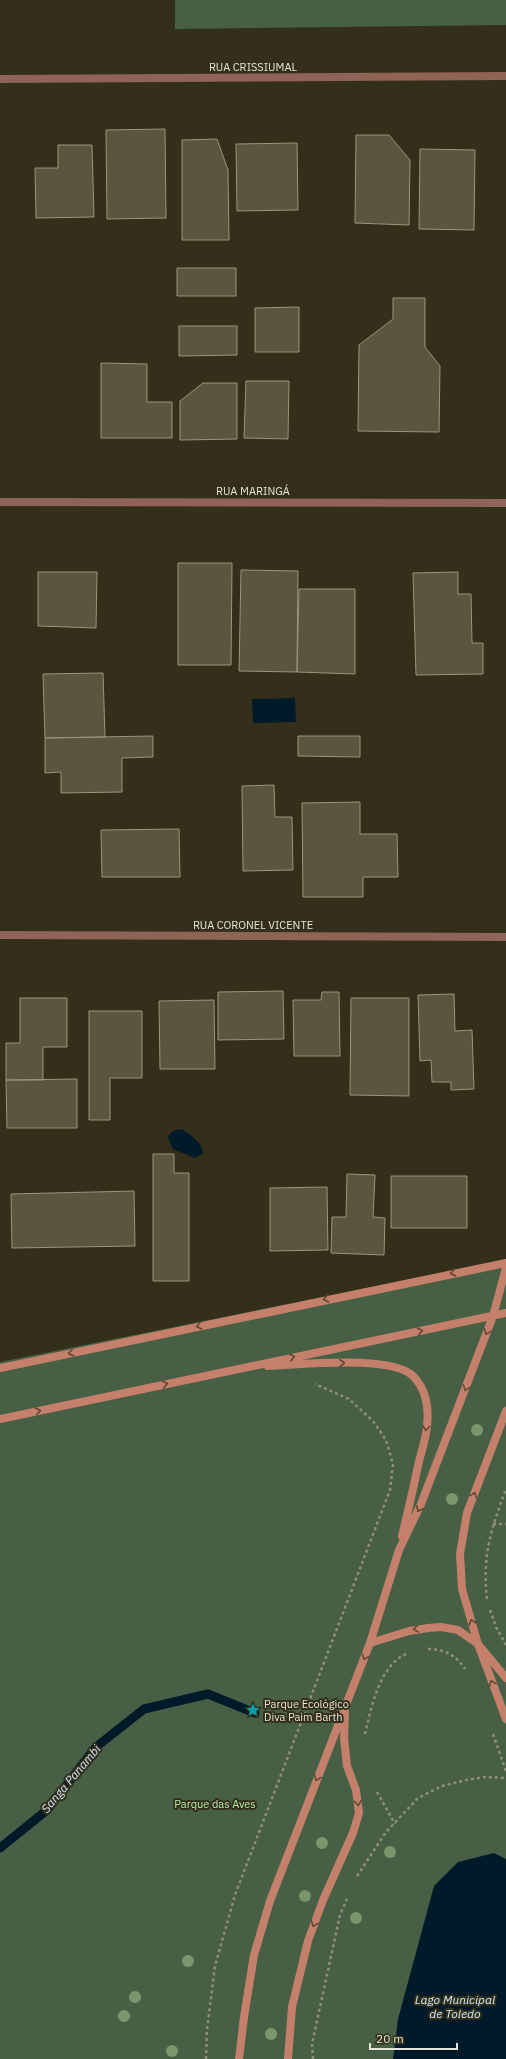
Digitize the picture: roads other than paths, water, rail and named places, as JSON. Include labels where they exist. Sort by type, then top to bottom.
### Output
[{"type":"street","name":"RUA CRISSIUMAL","points":[[0,79],[506,76]]},
{"type":"street","name":"RUA MARINGÁ","points":[[0,502],[506,503]]},
{"type":"street","name":"RUA CORONEL VICENTE","points":[[0,935],[506,937]]},
{"type":"street","points":[[0,1368],[506,1262]]},
{"type":"street","points":[[399,1550],[421,1504],[493,1316],[506,1268]]},
{"type":"street","points":[[0,1419],[506,1313]]},
{"type":"street","points":[[240,2059],[244,2016],[254,1956],[270,1901],[370,1643],[399,1550],[427,1426],[427,1402],[423,1389],[414,1376],[402,1369],[373,1364],[342,1363],[247,1367]]},
{"type":"street","points":[[506,1411],[467,1513],[460,1554],[462,1589],[478,1644],[506,1719]]},
{"type":"street","points":[[370,1643],[409,1630],[441,1627],[458,1630],[478,1644],[506,1678]]},
{"type":"street","points":[[288,2059],[292,2007],[308,1941],[323,1900],[353,1833],[359,1813],[356,1790],[348,1766],[344,1738],[345,1710]]},
{"type":"water","points":[[295,698],[296,722],[253,723],[252,699]]},
{"type":"water","points":[[182,1129],[201,1145],[203,1153],[195,1158],[173,1149],[168,1138],[173,1131]]},
{"type":"water","name":"Lago Municipal de Toledo","points":[[494,1853],[506,1859],[506,2059],[393,2059],[398,2019],[434,1886],[458,1862]]},
{"type":"waterway","name":"Sanga Panambi","points":[[0,1848],[47,1810],[96,1747],[144,1709],[208,1694],[255,1713]]},
{"type":"place","name":"Parque Ecológico Diva Paim Barth","points":[[253,1710]]},
{"type":"park label","name":"Parque das Aves","points":[[215,1804]]}]
